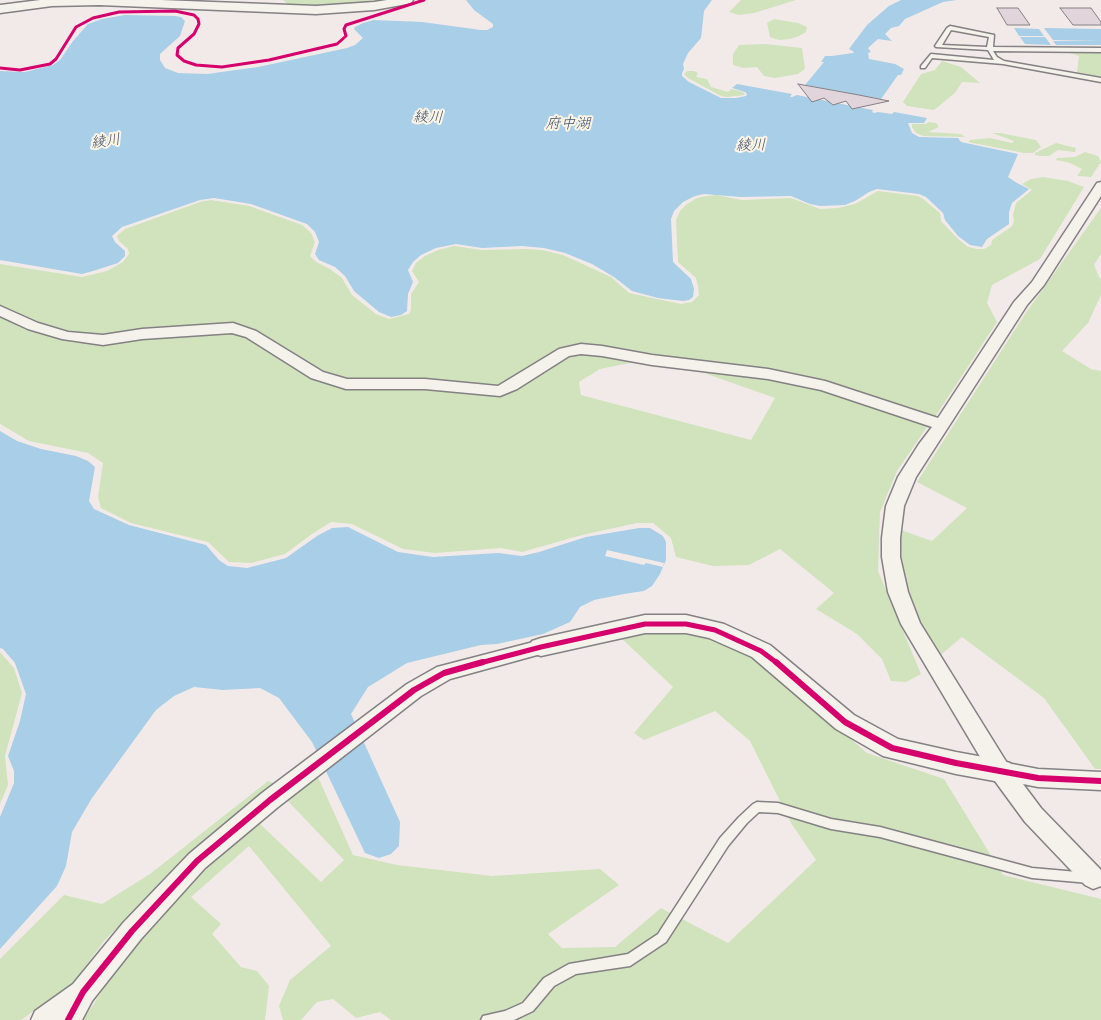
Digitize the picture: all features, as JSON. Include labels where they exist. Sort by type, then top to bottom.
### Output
[{"type":"main road","points":[[0,9],[52,2],[99,0],[316,10],[374,6],[407,0]]},
{"type":"main road","points":[[541,647],[645,624],[686,624],[715,630],[761,651],[845,722],[892,748],[956,763],[1000,771]]},
{"type":"street","points":[[1093,878],[1033,815],[1000,771],[911,624],[898,592],[891,557],[890,538],[895,506],[907,477],[927,444],[942,425],[1021,302],[1037,286],[1101,186]]},
{"type":"street","points":[[0,310],[33,326],[67,336],[103,340],[142,334],[233,328],[251,334],[317,376],[346,384],[425,384],[500,391],[511,386],[564,352],[581,349],[602,351],[652,360],[768,374],[825,386],[942,425]]},
{"type":"street","points":[[68,1020],[83,992],[132,931],[197,861],[270,800],[414,690],[444,673],[541,647]]},
{"type":"street","points":[[1000,771],[1038,778],[1101,781]]},
{"type":"street","points":[[44,1020],[83,992]]},
{"type":"lane","points":[[1003,62],[995,58],[990,48],[992,36],[950,28],[938,46],[971,48],[990,48],[1101,50]]},
{"type":"lane","points":[[923,67],[931,56],[1003,62],[1101,80]]},
{"type":"lane","points":[[488,1020],[506,1017],[528,1007],[549,982],[574,968],[630,960],[662,938],[724,842],[742,820],[757,807],[778,808],[831,824],[880,832],[1032,873],[1093,878]]},
{"type":"green space","points":[[283,0],[388,0],[338,7],[289,5]]},
{"type":"green space","points":[[741,0],[796,0],[754,13],[739,15],[729,12]]},
{"type":"green space","points":[[774,19],[798,23],[807,27],[806,32],[790,39],[779,40],[770,37],[767,23]]},
{"type":"green space","points":[[765,44],[802,48],[805,69],[798,74],[775,78],[764,76],[757,67],[743,68],[733,65],[733,54],[739,45]]},
{"type":"green space","points":[[1063,51],[1101,52],[1101,77],[1077,72],[1079,56]]},
{"type":"green space","points":[[942,61],[961,67],[980,83],[962,82],[955,93],[934,110],[907,106],[903,102],[921,74],[935,70]]},
{"type":"green space","points":[[687,71],[694,71],[698,73],[696,77],[707,79],[711,87],[728,92],[731,89],[743,92],[745,95],[727,97],[721,96],[688,78],[684,74]]},
{"type":"green space","points":[[929,122],[936,123],[939,127],[928,132],[961,134],[965,137],[923,136],[916,133],[912,127],[912,124],[926,124]]},
{"type":"green space","points":[[992,133],[1000,133],[1036,140],[1041,147],[1033,153],[1024,153],[968,142],[970,140],[990,138],[1012,143],[1014,141]]},
{"type":"green space","points":[[1056,143],[1076,148],[1075,152],[1058,150],[1049,156],[1035,155],[1035,153]]},
{"type":"green space","points":[[1085,152],[1098,156],[1101,162],[1091,177],[1077,176],[1082,169],[1070,163],[1056,160],[1057,158],[1075,157]]},
{"type":"green space","points":[[1043,177],[1068,181],[1084,187],[1040,259],[992,285],[987,303],[997,322],[935,417],[925,416],[920,422],[927,427],[897,471],[880,512],[878,571],[921,674],[906,682],[891,681],[882,659],[857,634],[816,609],[834,593],[780,549],[749,565],[713,566],[676,557],[671,538],[653,523],[637,523],[582,535],[522,552],[501,548],[435,553],[403,549],[352,524],[331,522],[285,554],[251,563],[229,562],[208,542],[131,523],[101,508],[98,497],[103,463],[88,453],[29,441],[0,424],[0,264],[82,277],[107,271],[123,262],[129,254],[128,249],[119,241],[117,236],[125,229],[200,202],[211,200],[249,206],[302,225],[311,233],[315,242],[310,256],[316,262],[330,269],[342,278],[352,295],[376,314],[389,319],[409,314],[411,310],[411,294],[419,282],[412,271],[416,263],[425,256],[438,250],[454,246],[482,250],[542,250],[563,255],[611,277],[629,293],[681,304],[692,302],[699,295],[698,286],[696,278],[678,262],[676,220],[680,211],[687,204],[697,198],[707,196],[716,195],[742,200],[791,198],[820,209],[838,208],[855,204],[878,191],[918,196],[940,213],[941,221],[968,247],[984,249],[991,245],[992,240],[1011,227],[1014,222],[1013,215],[1016,203],[1032,190],[1022,184],[1031,179]],"holes":[[[640,361],[687,367],[775,398],[751,440],[581,395],[579,382],[600,369]]]},
{"type":"green space","points":[[1101,208],[1101,254],[1094,265],[1101,281],[1101,295],[1088,323],[1062,351],[1091,369],[1101,371],[1101,769],[1095,769],[1044,698],[962,637],[937,658],[911,608],[901,569],[901,530],[932,541],[967,508],[917,482],[1025,314]]},
{"type":"green space","points":[[666,631],[703,634],[750,653],[867,753],[944,779],[1003,875],[1101,899],[1101,1020],[391,1020],[380,1012],[356,1018],[333,999],[317,1002],[301,1020],[283,1020],[279,1006],[290,980],[331,946],[249,846],[191,897],[221,924],[212,934],[241,967],[257,971],[269,986],[265,1020],[83,1020],[121,962],[166,904],[259,823],[321,882],[344,860],[286,799],[318,777],[353,855],[397,865],[492,876],[600,869],[619,885],[548,934],[562,948],[615,947],[661,908],[728,943],[816,860],[791,823],[750,741],[715,711],[644,740],[634,733],[673,687],[620,637]]},
{"type":"green space","points":[[0,652],[14,668],[22,693],[5,756],[8,785],[0,804]]},
{"type":"green space","points":[[268,781],[278,785],[160,884],[104,941],[74,982],[21,1020],[0,1020],[0,959],[64,895],[102,904],[150,874]]},
{"type":"water","name":"府中湖","points":[[466,0],[712,0],[704,11],[701,38],[688,53],[683,64],[684,69],[682,76],[689,82],[721,98],[746,96],[747,94],[745,92],[732,88],[737,84],[792,94],[790,97],[797,95],[812,98],[814,101],[817,99],[832,102],[831,104],[833,105],[837,103],[852,106],[853,108],[857,107],[873,110],[872,112],[874,113],[878,112],[892,114],[894,112],[927,118],[924,123],[908,123],[912,133],[919,137],[958,138],[961,142],[1018,154],[1008,177],[1029,189],[1012,203],[1009,212],[1009,224],[987,239],[982,247],[970,245],[958,236],[945,220],[943,213],[926,197],[919,194],[877,189],[845,205],[820,206],[810,204],[791,196],[741,197],[704,194],[695,196],[683,202],[674,211],[671,219],[673,262],[691,279],[694,289],[693,297],[689,300],[683,301],[658,298],[632,291],[614,277],[592,264],[565,253],[544,248],[522,246],[482,248],[456,244],[436,248],[421,255],[413,262],[408,270],[413,282],[408,294],[407,311],[401,315],[391,317],[379,312],[354,291],[345,276],[335,267],[319,260],[315,254],[319,242],[315,232],[307,224],[251,204],[214,198],[200,200],[122,227],[112,236],[115,242],[125,251],[125,256],[118,263],[93,271],[82,274],[0,260],[0,71],[25,72],[53,65],[60,60],[73,41],[88,24],[102,19],[125,15],[181,17],[185,21],[180,36],[160,54],[160,60],[165,68],[178,73],[207,74],[258,67],[347,48],[355,45],[363,38],[354,29],[355,27],[374,20],[422,22],[481,30],[487,30],[493,27],[493,24],[474,10]]},
{"type":"water","points":[[901,0],[957,0],[943,2],[905,19],[899,26],[891,28],[885,34],[892,41],[878,39],[868,48],[871,52],[868,53],[869,59],[895,64],[904,69],[901,75],[898,75],[881,99],[805,85],[824,62],[821,62],[825,56],[853,53],[854,52],[849,49],[867,25],[889,6]]},
{"type":"water","points":[[1014,28],[1039,29],[1044,36],[1019,36]]},
{"type":"water","points":[[1044,28],[1101,29],[1101,41],[1053,40]]},
{"type":"water","points":[[1020,37],[1045,37],[1051,45],[1025,44]]},
{"type":"water","points":[[1053,41],[1101,41],[1101,45],[1056,45]]},
{"type":"water","points":[[0,431],[17,441],[41,449],[76,456],[88,461],[95,467],[89,501],[94,509],[129,525],[206,545],[219,560],[228,566],[247,568],[286,558],[317,536],[332,528],[348,527],[398,552],[433,557],[498,553],[522,556],[586,537],[639,528],[650,528],[663,536],[666,542],[666,560],[660,574],[652,586],[644,591],[594,600],[580,607],[570,622],[543,634],[497,644],[481,645],[407,663],[368,687],[351,714],[400,822],[399,846],[391,854],[379,858],[365,853],[312,742],[279,698],[260,688],[223,690],[194,687],[174,696],[156,710],[92,798],[72,832],[66,866],[57,886],[0,949],[0,817],[14,783],[14,771],[8,756],[20,721],[26,694],[15,663],[3,649],[0,648]]},
{"type":"pier","points":[[607,550],[664,563],[663,567],[646,563],[644,565],[605,556]]},
{"type":"building","points":[[997,8],[1018,8],[1030,25],[1007,25]]},
{"type":"building","points":[[1060,8],[1091,8],[1101,22],[1101,25],[1073,25]]},
{"type":"building","points":[[798,84],[889,101],[852,109],[846,101],[833,105],[824,98],[812,102]]},
{"type":"cycle path","points":[[0,68],[20,70],[50,64],[56,59],[76,27],[93,18],[119,12],[175,11],[194,15],[198,19],[199,24],[194,34],[178,48],[177,55],[184,61],[196,65],[222,67],[269,60],[337,44],[346,36],[344,29],[346,25],[424,0]]},
{"type":"cycle path","points":[[68,1020],[83,992],[132,931],[197,861],[270,800],[414,690],[444,673],[541,647],[645,624],[686,624],[715,630],[761,651],[845,722],[892,748],[956,763],[1038,778],[1101,781]]},
{"type":"water label","name":"綾川","points":[[428,119]]},
{"type":"water label","name":"綾川","points":[[106,143]]},
{"type":"water label","name":"綾川","points":[[751,147]]}]
